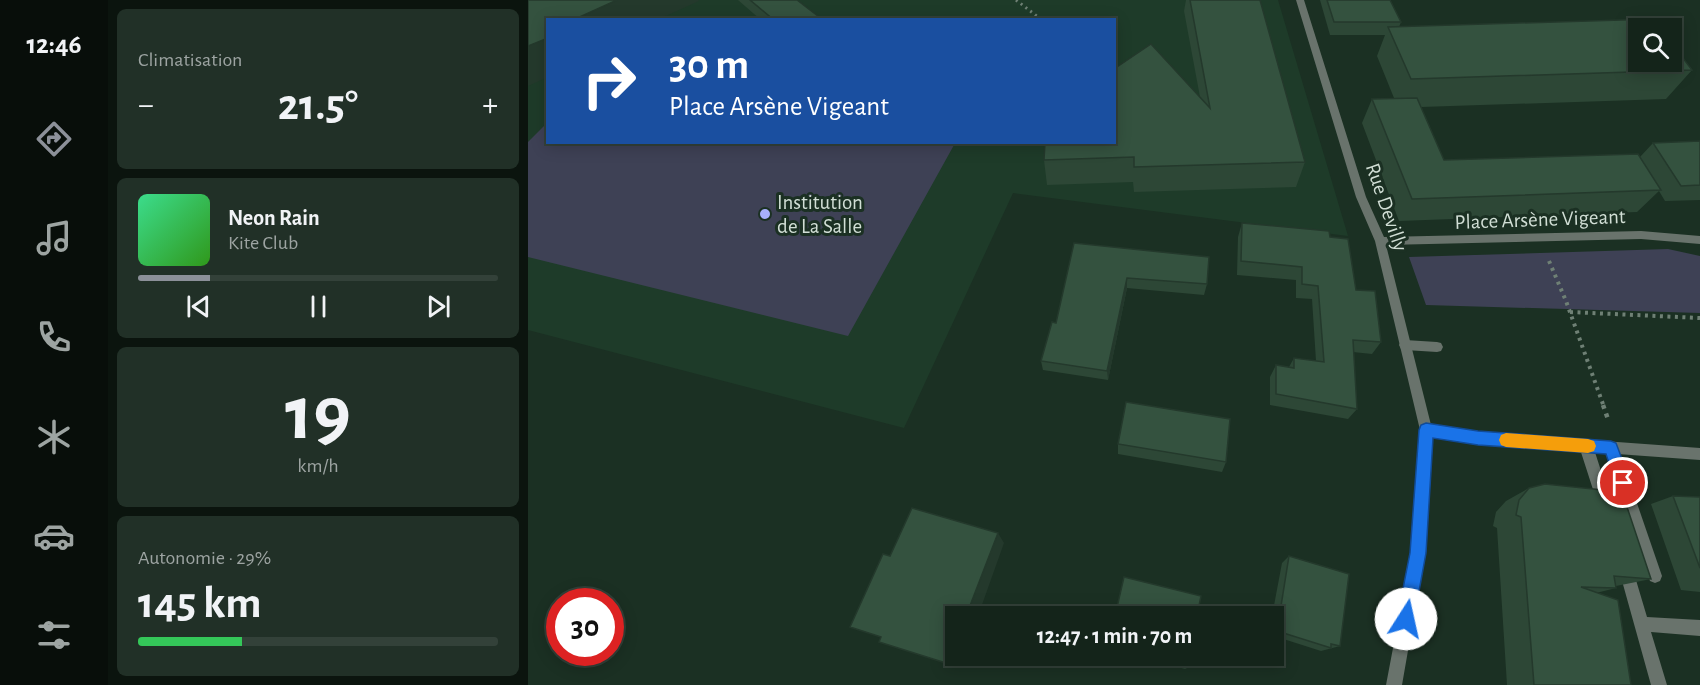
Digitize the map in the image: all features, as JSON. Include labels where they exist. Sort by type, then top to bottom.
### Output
[{"type":"street","name":"Rue Devilly","points":[[1300,0],[1361,197],[1380,242],[1426,430],[1418,553],[1394,685]]},
{"type":"street","name":"Place Arsène Vigeant","points":[[1380,242],[1641,235],[1700,240]]},
{"type":"street","points":[[1405,345],[1437,347]]},
{"type":"street","points":[[1426,430],[1478,438],[1700,454]]},
{"type":"street","points":[[1586,446],[1608,514]]},
{"type":"street","points":[[1615,448],[1655,576]]},
{"type":"street","points":[[1623,558],[1659,685]]},
{"type":"street","points":[[1642,624],[1700,628]]},
{"type":"path","points":[[1016,0],[1039,18]]},
{"type":"path","points":[[1539,238],[1570,312],[1615,448]]},
{"type":"path","points":[[1570,312],[1700,318]]},
{"type":"shaded area","name":"Institution de La Salle","points":[[528,0],[1278,0],[1348,236],[1013,193],[904,428],[528,330]]},
{"type":"shaded area","points":[[546,124],[546,144],[954,145],[848,336],[528,257],[528,142]]},
{"type":"shaded area","points":[[1668,249],[1700,256],[1700,313],[1426,305],[1409,257]]},
{"type":"building","points":[[528,0],[617,0],[577,18],[546,18],[546,39],[528,46]]},
{"type":"building","points":[[750,0],[797,0],[820,18],[772,18]]},
{"type":"building","points":[[1190,0],[1260,0],[1305,162],[1134,167],[1134,157],[1044,160],[1045,144],[1116,144],[1116,68],[1151,44],[1210,108]]},
{"type":"building","points":[[1327,0],[1390,0],[1401,22],[1334,22]]},
{"type":"building","points":[[1628,20],[1630,72],[1411,79],[1388,27]]},
{"type":"building","points":[[1682,57],[1692,70],[1682,70]]},
{"type":"building","points":[[1417,98],[1444,160],[1638,154],[1661,190],[1412,199],[1372,99]]},
{"type":"building","points":[[1700,141],[1700,185],[1681,186],[1653,143]]},
{"type":"building","points":[[1242,223],[1329,231],[1330,237],[1348,239],[1356,290],[1375,291],[1381,342],[1353,340],[1357,409],[1276,394],[1276,365],[1294,368],[1294,358],[1324,362],[1318,286],[1302,284],[1302,267],[1241,261]]},
{"type":"building","points":[[1074,243],[1209,257],[1207,284],[1127,278],[1107,371],[1041,361],[1052,322],[1056,323]]},
{"type":"building","points":[[1126,402],[1230,419],[1226,462],[1118,444]]},
{"type":"building","points":[[1545,484],[1622,492],[1651,579],[1614,576],[1616,588],[1581,587],[1618,600],[1631,685],[1534,685],[1521,517],[1516,515],[1519,500],[1529,488]]},
{"type":"building","points":[[1673,496],[1700,497],[1700,568]]},
{"type":"building","points":[[912,508],[998,533],[970,606],[945,606],[945,663],[879,642],[881,637],[850,627],[883,554],[890,556]]},
{"type":"building","points":[[1289,556],[1349,574],[1340,646],[1331,644],[1331,648],[1284,633],[1284,606],[1281,606]]},
{"type":"building","points":[[1124,577],[1201,596],[1199,606],[1117,606]]},
{"type":"slow traffic","points":[[1506,440],[1588,446]]},
{"type":"place","name":"Institution de La Salle","points":[[765,214]]},
{"type":"route","points":[[1406,619],[1418,553],[1426,430],[1478,438],[1611,448],[1623,483]]}]
